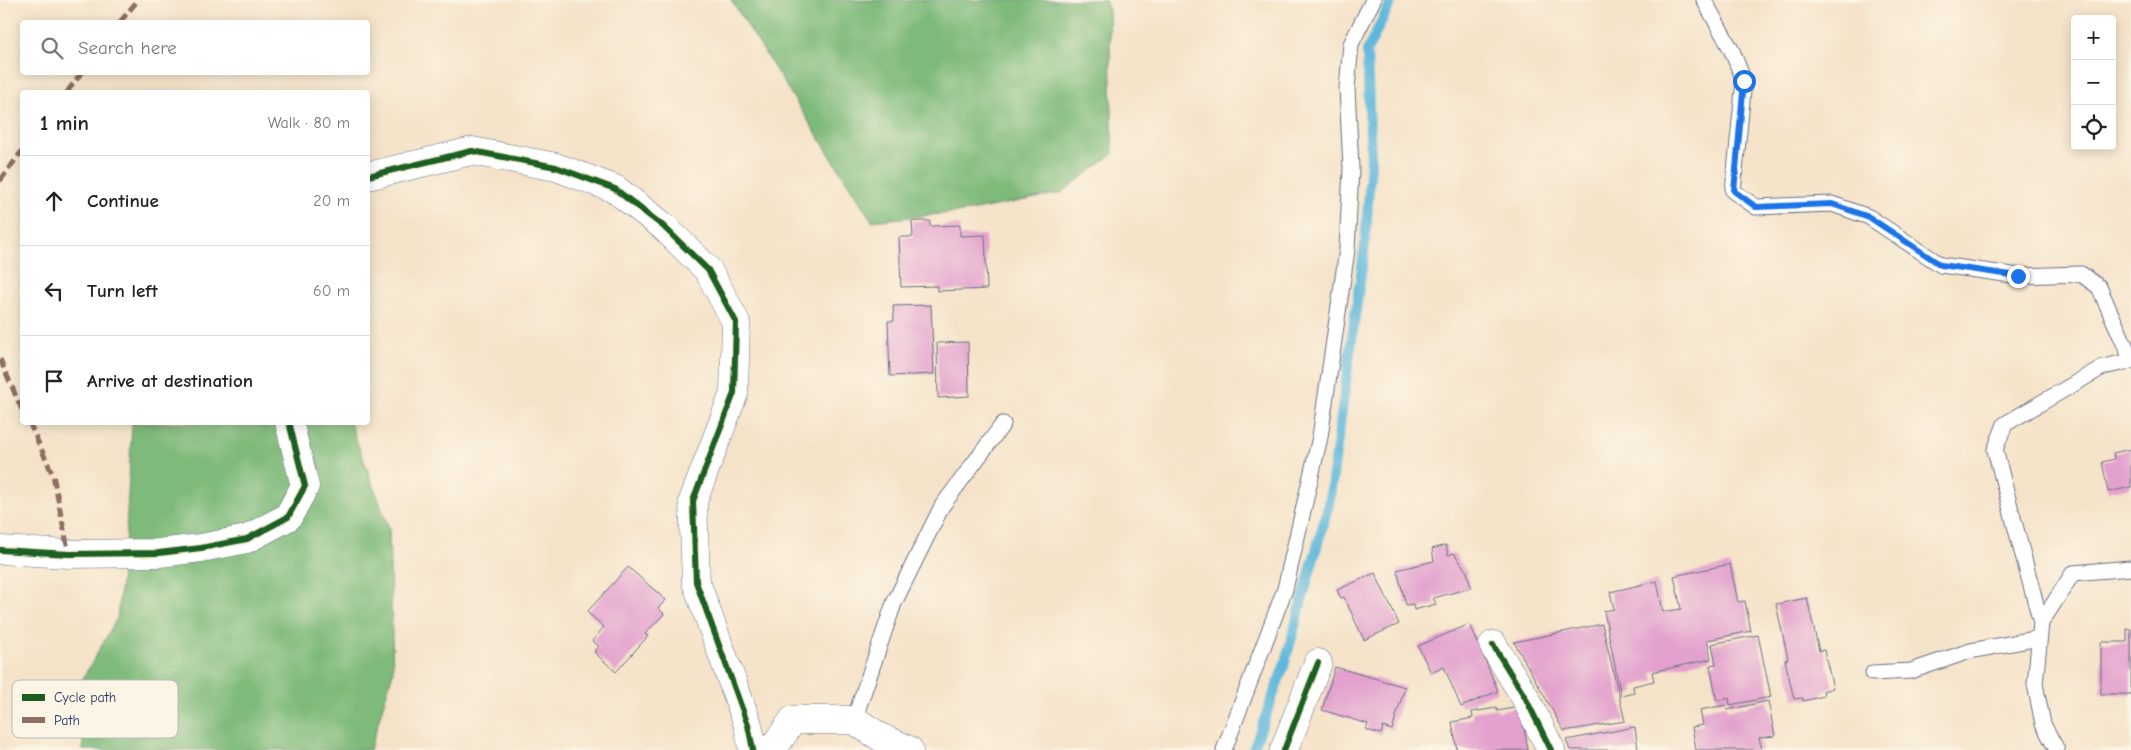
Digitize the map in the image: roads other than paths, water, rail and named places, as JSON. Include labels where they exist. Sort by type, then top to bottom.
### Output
[{"type":"street","points":[[370,176],[472,151],[556,167],[615,189],[663,226],[708,270],[736,322],[734,392],[693,501],[696,582],[748,725],[753,750]]},
{"type":"street","points":[[0,550],[69,554],[158,553],[247,540],[288,517],[305,486],[290,425]]},
{"type":"street","points":[[1494,645],[1525,697],[1551,750]]},
{"type":"street","points":[[1284,750],[1318,663]]},
{"type":"street","points":[[772,750],[793,720],[854,720],[880,737],[909,750]]},
{"type":"lane","points":[[1224,750],[1285,589],[1320,437],[1347,250],[1351,168],[1347,88],[1351,44],[1373,0]]},
{"type":"lane","points":[[1704,0],[1732,51],[1744,81],[1734,191],[1756,207],[1832,204],[1869,217],[1941,265],[2018,276],[2081,274],[2099,287],[2131,360],[2103,367],[2005,424],[1995,450],[2040,631],[2035,684],[2044,724],[2058,750]]},
{"type":"lane","points":[[854,720],[894,604],[942,506],[1003,424]]},
{"type":"lane","points":[[1873,673],[1911,671],[1970,651],[2040,631],[2073,573],[2131,568]]},
{"type":"waterway","points":[[1253,750],[1284,666],[1329,503],[1365,245],[1371,163],[1367,51],[1392,0]]}]
